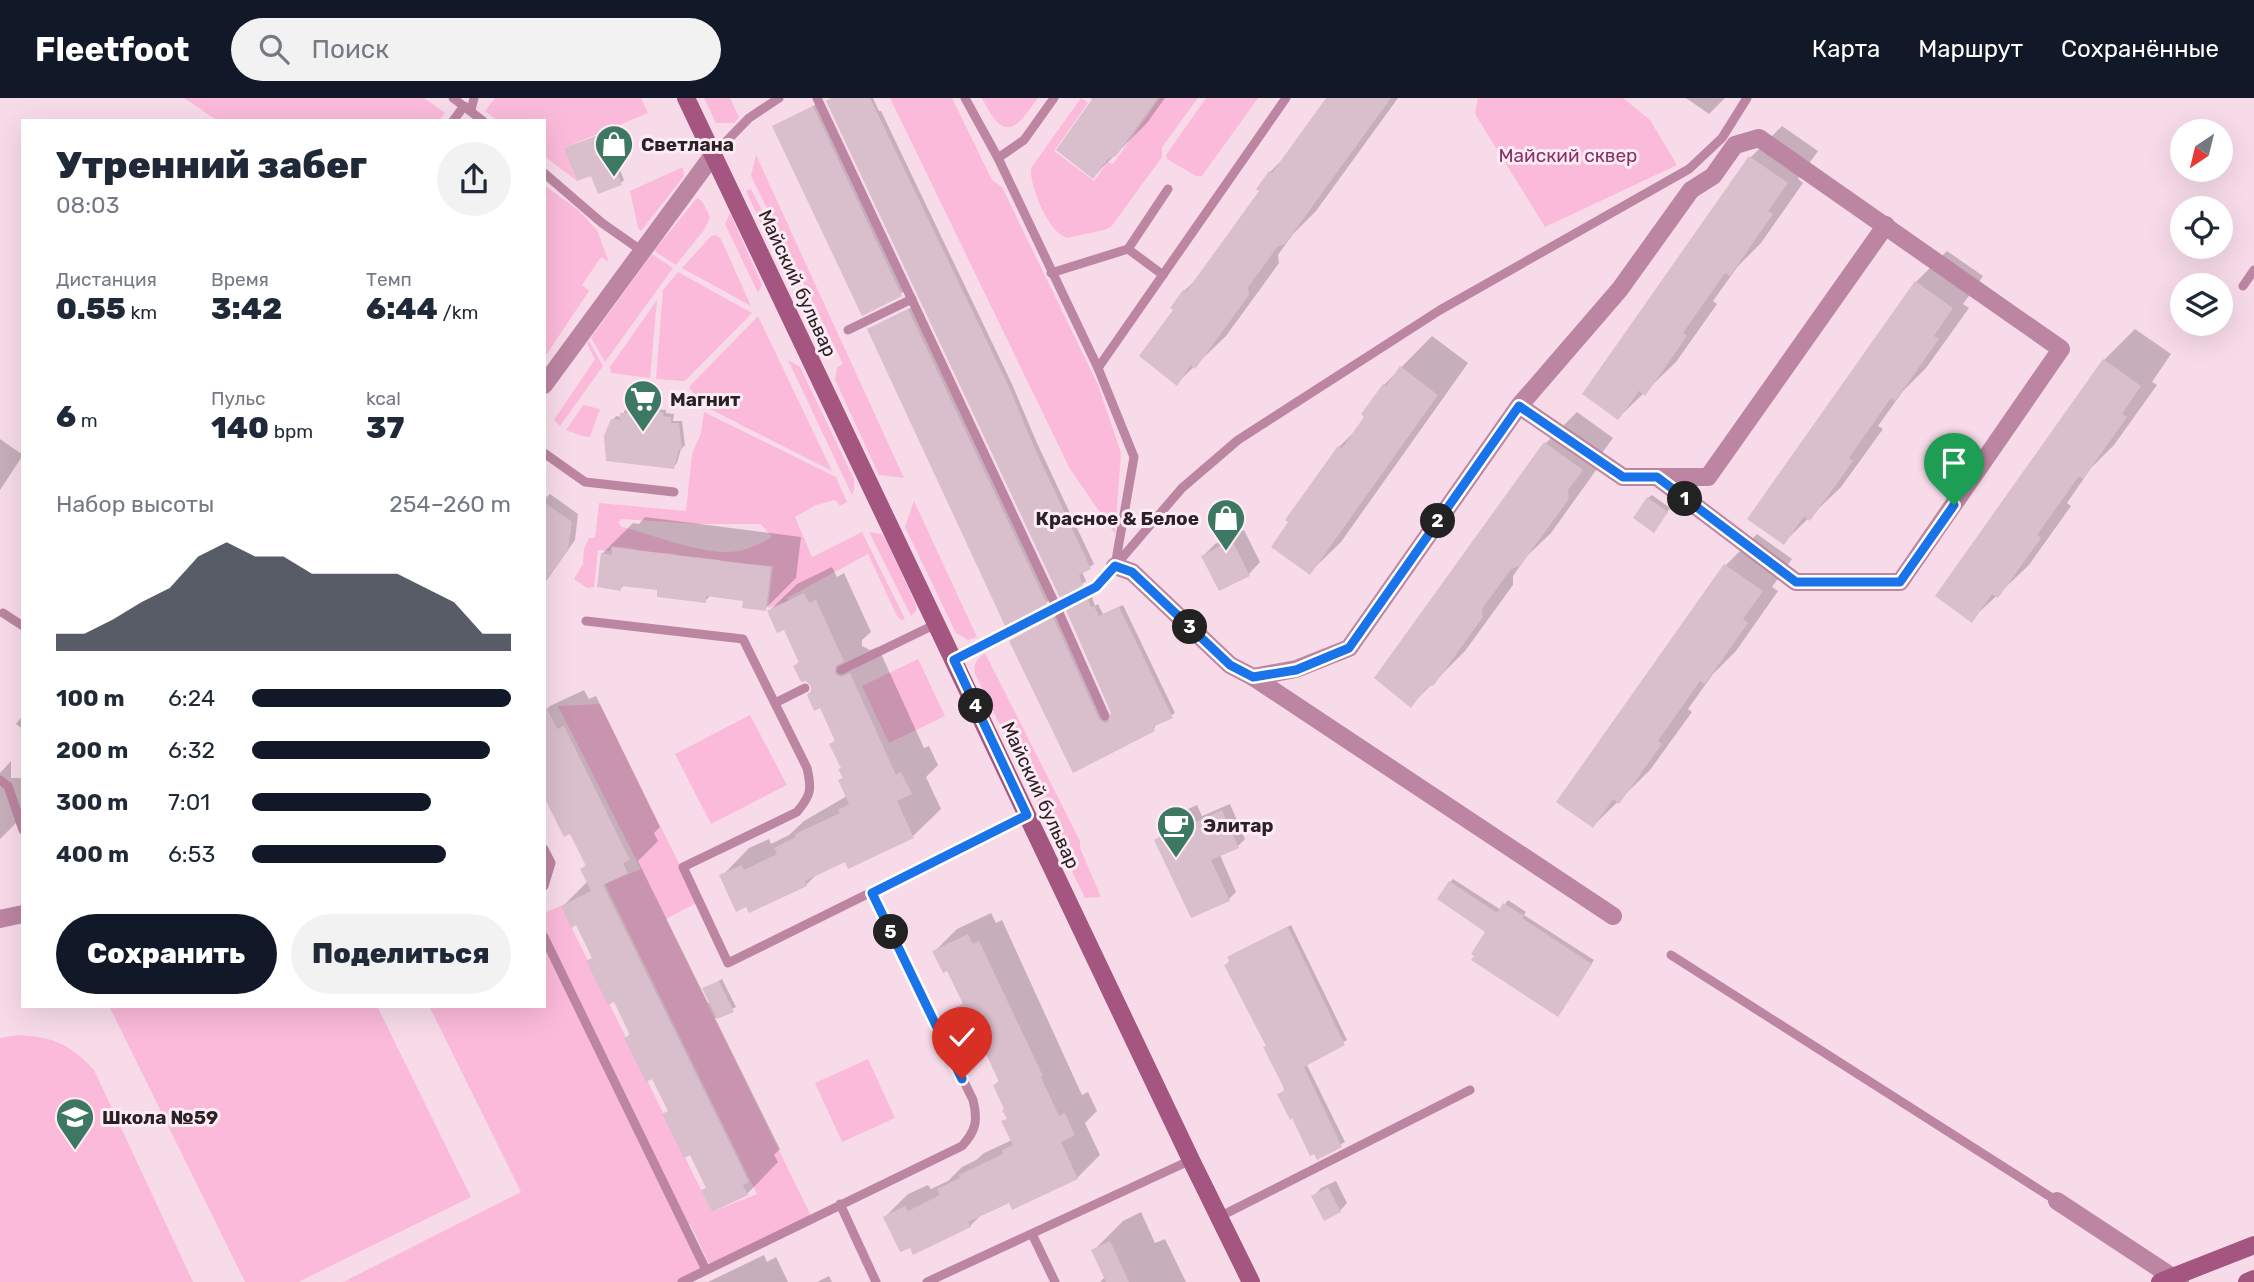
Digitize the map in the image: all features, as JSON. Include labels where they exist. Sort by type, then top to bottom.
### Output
[{"type":"main road","name":"Майский бульвар","points":[[686,98],[1251,1282]]},
{"type":"main road","points":[[2171,1280],[2254,1245]]},
{"type":"main road","points":[[2247,1282],[2254,1279]]},
{"type":"street","points":[[1253,677],[1296,670],[1349,648],[1519,406],[1620,289],[1691,190],[1713,176],[1735,145],[1759,138],[2061,349],[1900,582],[1796,582],[1657,477]]},
{"type":"street","points":[[546,382],[713,155]]},
{"type":"street","points":[[1519,406],[1623,477],[1708,477],[1886,225]]},
{"type":"street","points":[[1115,566],[1132,572],[1230,665],[1253,677],[1613,916]]},
{"type":"street","points":[[0,919],[21,914]]},
{"type":"street","points":[[2057,1200],[2171,1280]]},
{"type":"lane","points":[[453,98],[481,119]]},
{"type":"lane","points":[[455,119],[474,98]]},
{"type":"lane","points":[[713,155],[749,118],[779,98]]},
{"type":"lane","points":[[817,98],[1105,716]]},
{"type":"lane","points":[[965,98],[998,158],[1098,368],[1134,457],[1115,566]]},
{"type":"lane","points":[[998,158],[1024,140],[1054,98]]},
{"type":"lane","points":[[1098,368],[1286,98]]},
{"type":"lane","points":[[954,660],[1096,587],[1182,488],[1238,440],[1440,310],[1689,169],[1722,138],[1747,98]]},
{"type":"lane","points":[[546,175],[602,223],[642,251]]},
{"type":"lane","points":[[1051,273],[1128,249],[1168,189]]},
{"type":"lane","points":[[1128,249],[1163,275]]},
{"type":"lane","points":[[2243,286],[2254,270]]},
{"type":"lane","points":[[848,330],[912,299]]},
{"type":"lane","points":[[546,454],[585,482],[674,492]]},
{"type":"lane","points":[[3,613],[21,625]]},
{"type":"lane","points":[[586,621],[743,639],[807,768],[811,786],[807,799],[797,812],[683,867],[727,963],[1027,815]]},
{"type":"lane","points":[[841,670],[936,624]]},
{"type":"lane","points":[[775,703],[805,688]]},
{"type":"lane","points":[[0,780],[8,786],[21,824]]},
{"type":"lane","points":[[546,853],[551,863],[546,879]]},
{"type":"lane","points":[[682,1282],[962,1146],[973,1134],[977,1117],[972,1100],[872,893]]},
{"type":"lane","points":[[546,941],[706,1270]]},
{"type":"lane","points":[[1671,955],[2057,1200]]},
{"type":"lane","points":[[1219,1217],[1470,1090]]},
{"type":"lane","points":[[927,1282],[1191,1160]]},
{"type":"lane","points":[[840,1204],[876,1282]]},
{"type":"lane","points":[[1032,1234],[1055,1282]]},
{"type":"green space","points":[[184,98],[424,98],[445,113],[440,119],[215,119]]},
{"type":"green space","points":[[495,98],[641,98],[648,113],[564,148],[577,181],[546,158],[546,119],[495,119],[485,111]]},
{"type":"green space","points":[[704,98],[730,98],[739,117],[734,123],[716,123]]},
{"type":"green space","points":[[890,98],[952,98],[992,180],[1002,187],[1098,385],[1121,453],[1115,534],[1070,469]]},
{"type":"green space","points":[[982,98],[1038,98],[1016,125],[1009,127],[997,121]]},
{"type":"green space","points":[[1081,98],[1088,103],[1054,151],[1094,181],[1108,162],[1113,164],[1160,98],[1198,98],[1162,147],[1162,157],[1111,227],[1067,238],[1060,234],[1047,218],[1033,186],[1031,168]]},
{"type":"green space","points":[[1206,98],[1258,98],[1202,176],[1196,176],[1167,159],[1166,155]]},
{"type":"green space","name":"Майский сквер","points":[[1478,98],[1623,98],[1650,120],[1677,165],[1545,227],[1475,114]]},
{"type":"green space","points":[[756,155],[904,478],[879,475],[835,380],[837,367],[843,364],[751,176]]},
{"type":"green space","points":[[683,167],[684,176],[641,231],[630,191]]},
{"type":"green space","points":[[546,186],[578,210],[597,230],[609,262],[601,257],[582,285],[589,291],[546,355]]},
{"type":"green space","points":[[751,189],[801,286],[786,278],[746,191]]},
{"type":"green space","points":[[697,198],[702,201],[710,217],[704,230],[676,265],[654,251]]},
{"type":"green space","points":[[730,213],[762,285],[758,293],[725,224]]},
{"type":"green space","points":[[716,235],[721,239],[751,306],[682,268],[711,236]]},
{"type":"green space","points":[[652,254],[673,268],[605,362],[591,338]]},
{"type":"green space","points":[[678,272],[752,313],[685,381],[656,379],[663,290]]},
{"type":"green space","points":[[657,300],[650,378],[611,373],[610,367]]},
{"type":"green space","points":[[758,316],[832,471],[702,405],[689,387]]},
{"type":"green space","points":[[589,341],[603,366],[560,426],[554,420],[595,359],[587,344]]},
{"type":"green space","points":[[788,360],[800,367],[854,479],[852,495]]},
{"type":"green space","points":[[583,405],[600,409],[590,437],[566,430]]},
{"type":"green space","points":[[704,412],[836,477],[847,502],[840,506],[835,500],[816,505],[795,517],[812,557],[862,532],[905,619],[901,620],[897,616],[868,554],[787,598],[789,601],[768,608],[773,566],[720,562],[697,557],[695,564],[676,562],[676,554],[611,546],[610,551],[598,550],[594,587],[587,588],[574,579],[583,564],[584,549],[589,538],[595,538],[599,503],[686,511],[692,454],[701,433]],"holes":[[[622,519],[699,524],[761,524],[772,537],[743,550],[712,551],[622,527],[618,522]]]},
{"type":"green space","points":[[914,501],[977,637],[968,640],[956,633],[905,527]]},
{"type":"green space","points":[[869,532],[881,534],[886,540],[916,605],[916,611],[911,616]]},
{"type":"green space","points":[[985,653],[1080,841],[1080,848],[1101,897],[1085,898],[975,674],[976,662]]},
{"type":"green space","points":[[918,659],[945,716],[889,743],[862,686]]},
{"type":"green space","points":[[600,704],[698,902],[666,919],[812,1218],[711,1268],[690,1224],[686,1225],[706,1270],[681,1282],[343,1282],[521,1192],[430,1008],[546,1008],[546,912],[561,906],[712,1212],[757,1194],[605,884],[641,869],[558,706]]},
{"type":"green space","points":[[750,715],[787,785],[711,824],[675,754]]},
{"type":"green space","points":[[110,1008],[378,1008],[471,1197],[298,1282],[245,1282]]},
{"type":"green space","name":"Школа №59","points":[[18,1035],[60,1044],[77,1054],[94,1070],[193,1282],[0,1282],[0,1038]]},
{"type":"green space","points":[[868,1059],[895,1118],[842,1142],[815,1083]]},
{"type":"building","points":[[831,98],[870,98],[1009,387],[1091,569],[1079,575],[1083,586],[1060,598],[826,101]]},
{"type":"building","points":[[1093,98],[1158,98],[1116,156],[1108,159],[1093,179],[1056,150]]},
{"type":"building","points":[[1326,98],[1391,98],[1285,244],[1277,247],[1248,287],[1249,295],[1195,369],[1191,365],[1177,386],[1139,356],[1173,310],[1170,308],[1183,290],[1186,292],[1259,191],[1256,189],[1269,171],[1272,173]]},
{"type":"building","points":[[813,106],[902,296],[862,316],[772,126]]},
{"type":"building","points":[[602,134],[622,185],[598,194],[591,176],[577,181],[564,148]]},
{"type":"building","points":[[1749,156],[1788,183],[1768,211],[1773,214],[1730,276],[1725,273],[1683,333],[1687,336],[1645,396],[1639,391],[1618,420],[1582,394]]},
{"type":"building","points":[[1915,281],[1953,308],[1934,336],[1939,339],[1895,401],[1891,398],[1849,458],[1853,461],[1810,521],[1804,516],[1784,545],[1747,519]]},
{"type":"building","points":[[908,309],[1047,604],[1005,626],[867,329]]},
{"type":"building","points":[[2103,359],[2141,386],[2122,414],[2127,417],[2083,479],[2079,476],[2037,535],[2041,538],[1998,598],[1992,594],[1972,623],[1935,596]]},
{"type":"building","points":[[1400,366],[1438,395],[1310,575],[1271,547],[1288,522],[1285,520],[1338,446],[1342,448],[1364,417],[1361,414],[1383,384],[1386,386]]},
{"type":"building","name":"Магнит","points":[[630,410],[664,413],[663,416],[671,417],[671,423],[679,423],[682,450],[679,450],[674,469],[606,461],[604,436],[611,419],[620,420],[620,413],[630,413]]},
{"type":"building","points":[[1544,442],[1583,470],[1568,490],[1569,499],[1520,566],[1511,569],[1482,609],[1483,617],[1434,685],[1426,688],[1411,708],[1374,678]]},
{"type":"building","points":[[1647,497],[1668,512],[1654,533],[1633,518]]},
{"type":"building","points":[[546,503],[572,522],[568,549],[546,580]]},
{"type":"building","points":[[1232,540],[1250,576],[1219,591],[1201,556]]},
{"type":"building","points":[[612,547],[771,567],[766,611],[742,608],[743,601],[706,596],[706,603],[657,597],[657,590],[621,586],[621,591],[597,587],[601,553],[612,555]]},
{"type":"building","points":[[1724,564],[1763,591],[1743,619],[1748,623],[1705,684],[1700,681],[1658,741],[1662,744],[1619,804],[1613,799],[1593,828],[1556,802]]},
{"type":"building","points":[[804,593],[809,603],[816,600],[844,661],[836,666],[835,674],[841,677],[850,673],[896,775],[901,772],[912,794],[897,801],[914,838],[848,869],[845,862],[805,881],[807,886],[749,913],[746,907],[736,912],[719,875],[742,865],[744,870],[777,854],[774,848],[796,837],[795,834],[840,813],[838,810],[849,804],[838,780],[843,778],[838,769],[841,768],[829,744],[835,741],[820,708],[814,711],[807,695],[811,686],[806,681],[801,682],[793,666],[799,663],[784,630],[777,633],[767,611]]},
{"type":"building","points":[[1088,599],[1099,616],[1119,607],[1173,718],[1153,727],[1155,731],[1073,773],[1009,641],[1053,617],[1099,719],[1104,723],[1108,722],[1111,713],[1066,610]]},
{"type":"building","points":[[546,707],[557,729],[564,726],[630,860],[623,863],[628,873],[603,885],[749,1182],[743,1185],[748,1195],[712,1212],[701,1190],[706,1188],[690,1155],[684,1158],[662,1114],[668,1111],[652,1079],[646,1082],[624,1038],[630,1035],[614,1002],[608,1005],[586,961],[592,958],[576,925],[571,928],[561,906],[591,891],[580,869],[586,866],[570,834],[564,837],[546,801]]},
{"type":"building","points":[[1222,810],[1239,848],[1211,860],[1230,901],[1191,918],[1154,840],[1163,836],[1158,825],[1189,811],[1194,823]]},
{"type":"building","points":[[1449,881],[1497,913],[1503,903],[1592,964],[1558,1017],[1471,960],[1474,956],[1471,954],[1485,932],[1437,899]]},
{"type":"building","points":[[1288,927],[1345,1045],[1304,1067],[1342,1147],[1317,1160],[1314,1154],[1310,1156],[1277,1094],[1284,1091],[1283,1086],[1263,1047],[1266,1046],[1224,965],[1230,962],[1227,957]]},
{"type":"building","points":[[968,934],[973,944],[979,941],[1059,1116],[1065,1113],[1075,1135],[1061,1142],[1078,1179],[1012,1210],[1009,1203],[968,1222],[971,1227],[913,1255],[910,1248],[900,1252],[883,1217],[905,1206],[908,1211],[940,1195],[937,1189],[1003,1154],[1002,1150],[1013,1145],[1001,1121],[1007,1119],[993,1085],[999,1082],[984,1049],[978,1052],[956,1007],[963,1004],[947,971],[943,973],[932,951]]},
{"type":"building","points":[[719,981],[734,1012],[717,1019],[702,988]]},
{"type":"building","points":[[1328,1187],[1341,1212],[1324,1221],[1311,1196]]},
{"type":"building","points":[[1110,1241],[1129,1282],[1106,1282],[1091,1250]]},
{"type":"place","name":"Светлана","points":[[614,178]]},
{"type":"place","name":"Магнит","points":[[643,433]]},
{"type":"place","name":"Красное & Белое","points":[[1226,552]]},
{"type":"place","name":"Элитар","points":[[1176,859]]},
{"type":"place","name":"Школа №59","points":[[75,1151]]},
{"type":"route","points":[[962,1079],[872,893],[1027,815],[954,660],[1096,587],[1115,566],[1132,572],[1230,665],[1253,677],[1296,670],[1349,648],[1519,406],[1623,477],[1657,477],[1796,582],[1900,582],[1954,505]]}]
